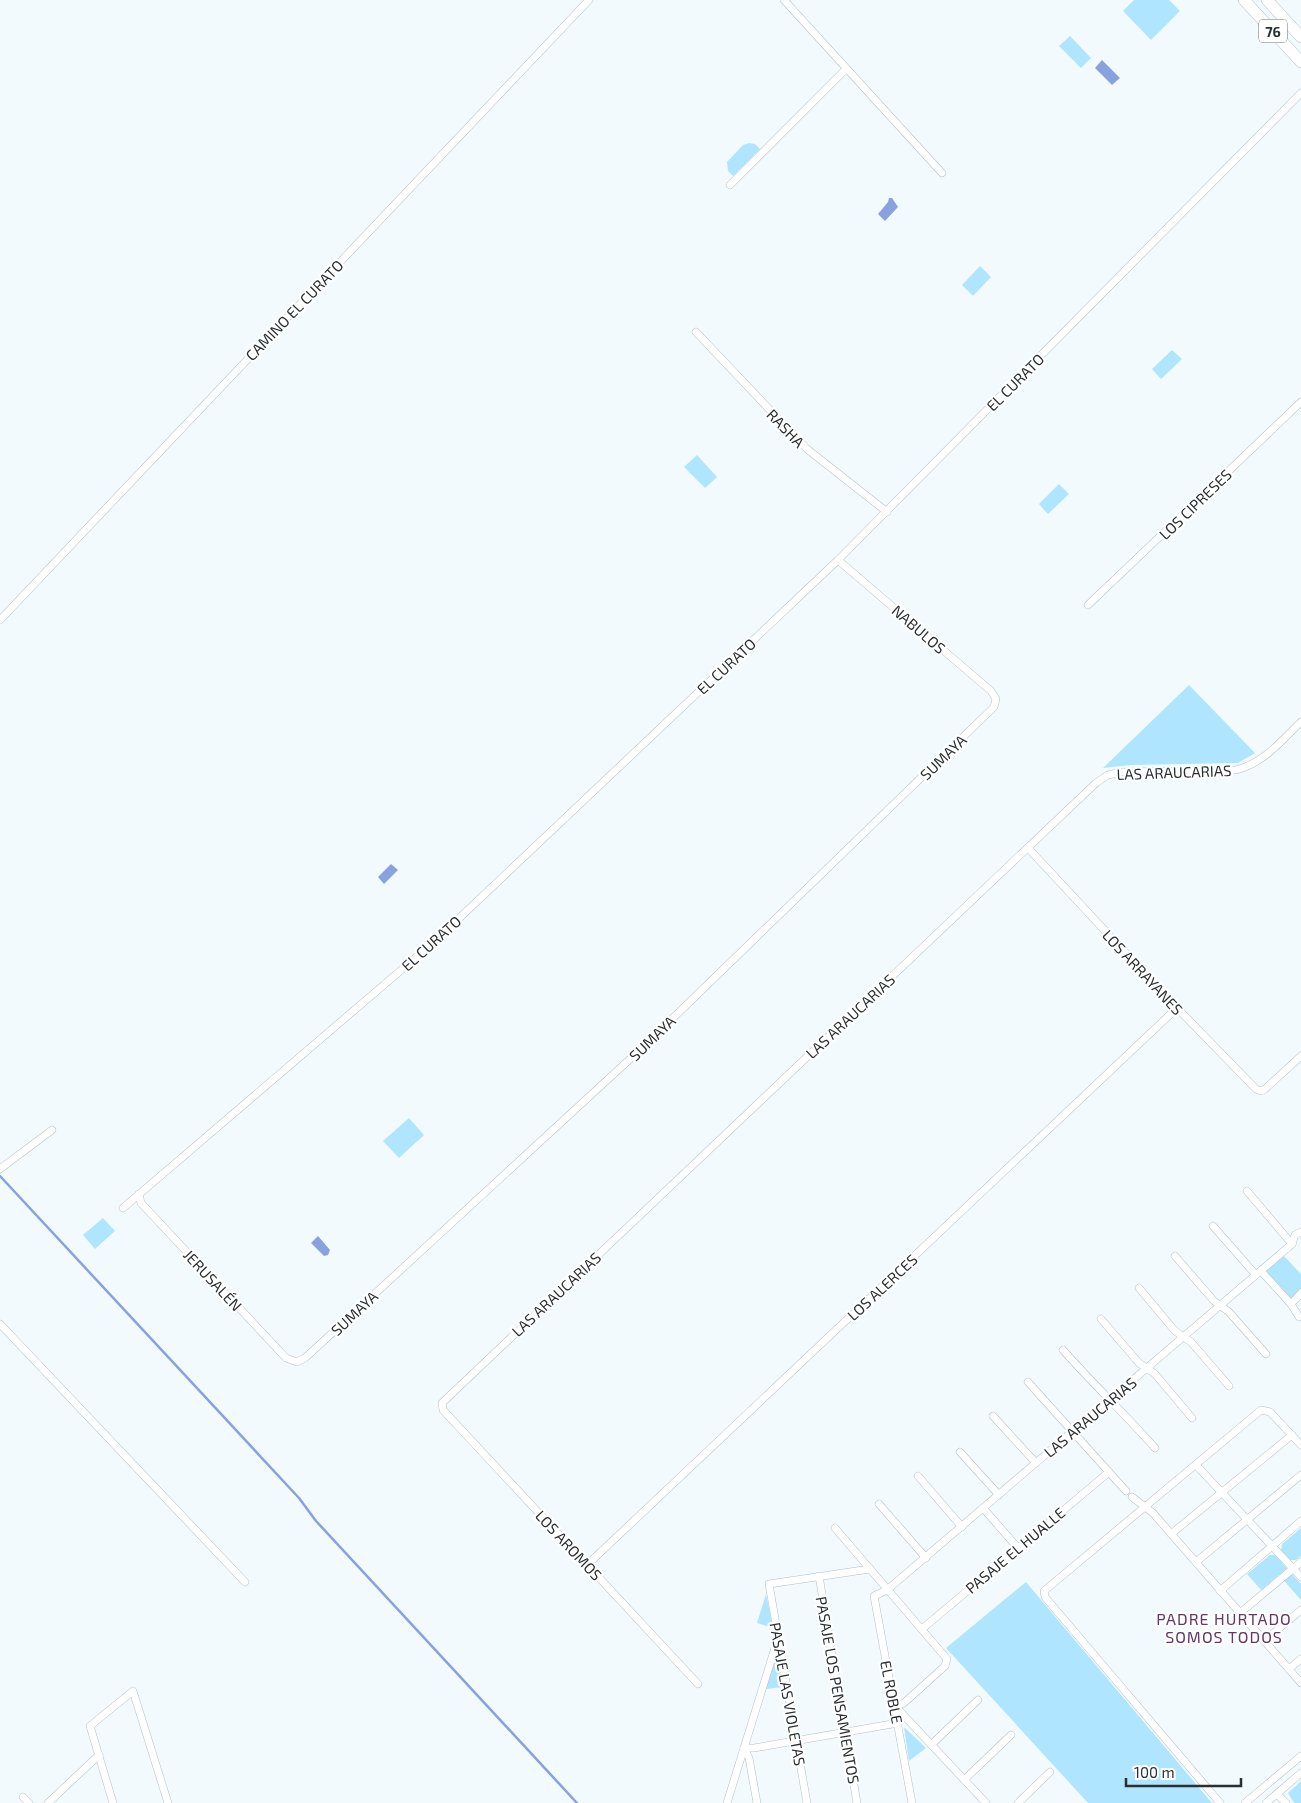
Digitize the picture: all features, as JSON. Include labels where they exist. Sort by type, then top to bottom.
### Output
[{"type":"main road","name":"76","points":[[1244,0],[1301,62]]},
{"type":"main road","name":"76","points":[[1267,0],[1301,36]]},
{"type":"street","name":"CAMINO EL CURATO","points":[[0,620],[589,0]]},
{"type":"street","points":[[784,0],[942,173]]},
{"type":"street","points":[[730,185],[846,69]]},
{"type":"street","name":"EL CURATO","points":[[123,1208],[434,942],[838,560],[1301,93]]},
{"type":"street","name":"RASHA","points":[[696,332],[807,449],[887,512]]},
{"type":"street","name":"LOS CIPRESES","points":[[1088,606],[1301,402]]},
{"type":"street","name":"NABULOS","points":[[838,560],[991,691],[996,699]]},
{"type":"street","name":"SUMAYA","points":[[294,1361],[305,1358],[642,1048],[992,710],[996,699]]},
{"type":"street","name":"LAS ARAUCARIAS","points":[[441,1405],[1096,783],[1108,775],[1122,772],[1236,770],[1246,768],[1259,762],[1301,722]]},
{"type":"street","name":"LOS ARRAYANES","points":[[1028,848],[1177,1008],[1256,1089],[1261,1091],[1301,1056]]},
{"type":"street","name":"LOS ALERCES","points":[[587,1565],[1177,1008]]},
{"type":"street","points":[[1,1168],[52,1130]]},
{"type":"street","points":[[1247,1191],[1292,1244]]},
{"type":"street","name":"JERUSALÉN","points":[[139,1194],[141,1203],[286,1358],[294,1361]]},
{"type":"street","points":[[1213,1226],[1291,1304],[1299,1317]]},
{"type":"street","name":"LAS ARAUCARIAS","points":[[888,1590],[1292,1244],[1295,1235],[1301,1232]]},
{"type":"street","points":[[1175,1256],[1266,1354]]},
{"type":"street","points":[[1139,1288],[1175,1331],[1191,1342],[1229,1386]]},
{"type":"street","points":[[1291,1304],[1301,1293]]},
{"type":"street","points":[[1101,1319],[1139,1364],[1155,1374],[1192,1418]]},
{"type":"street","points":[[0,1324],[245,1582]]},
{"type":"street","points":[[1063,1350],[1155,1448]]},
{"type":"street","points":[[1028,1382],[1126,1491]]},
{"type":"street","name":"LOS AROMOS","points":[[441,1405],[443,1410],[698,1684]]},
{"type":"street","points":[[1220,1803],[1045,1597],[1044,1591],[1261,1410],[1270,1412],[1301,1445]]},
{"type":"street","points":[[993,1416],[1036,1463]]},
{"type":"street","points":[[1171,1534],[1292,1435]]},
{"type":"street","points":[[960,1452],[999,1495]]},
{"type":"street","points":[[1196,1465],[1301,1577]]},
{"type":"street","name":"PASAJE EL HUALLE","points":[[922,1629],[1109,1472]]},
{"type":"street","points":[[1196,1562],[1301,1475]]},
{"type":"street","points":[[918,1476],[962,1527]]},
{"type":"street","points":[[1132,1497],[1146,1506],[1301,1683]]},
{"type":"street","points":[[879,1504],[926,1558]]},
{"type":"street","points":[[983,1508],[1018,1548]]},
{"type":"street","points":[[1220,1591],[1301,1522]]},
{"type":"street","points":[[835,1528],[947,1659],[945,1666],[904,1703],[895,1706],[986,1803]]},
{"type":"street","points":[[1240,1614],[1301,1562]]},
{"type":"street","points":[[820,1576],[870,1569]]},
{"type":"street","name":"PASAJE LAS VIOLETAS","points":[[807,1803],[769,1584],[820,1576]]},
{"type":"street","name":"PASAJE LOS PENSAMIENTOS","points":[[820,1576],[858,1803]]},
{"type":"street","name":"EL ROBLE","points":[[888,1590],[874,1596],[912,1803]]},
{"type":"street","points":[[1264,1641],[1301,1610]]},
{"type":"street","points":[[727,1803],[778,1636]]},
{"type":"street","points":[[1289,1669],[1301,1659]]},
{"type":"street","points":[[113,1803],[90,1726],[133,1691],[168,1803]]},
{"type":"street","points":[[931,1745],[978,1700]]},
{"type":"street","points":[[744,1748],[898,1723]]},
{"type":"street","points":[[964,1780],[1011,1735]]},
{"type":"street","points":[[744,1748],[749,1758],[757,1803]]},
{"type":"street","points":[[48,1803],[98,1755]]},
{"type":"street","points":[[1245,1803],[1301,1756]]},
{"type":"street","points":[[1018,1803],[1050,1772]]},
{"type":"street","points":[[1266,1803],[1301,1773]]},
{"type":"street","points":[[1277,1794],[1286,1803]]},
{"type":"street","points":[[23,1796],[29,1803]]},
{"type":"shaded area","points":[[1134,0],[1169,0],[1180,11],[1151,40],[1123,11]]},
{"type":"shaded area","points":[[1070,36],[1091,58],[1081,68],[1059,46]]},
{"type":"shaded area","points":[[1102,60],[1120,78],[1112,85],[1095,68]]},
{"type":"shaded area","points":[[755,144],[760,149],[733,176],[728,171],[727,162],[743,145]]},
{"type":"shaded area","points":[[889,198],[892,198],[898,207],[885,221],[878,214]]},
{"type":"shaded area","points":[[980,266],[991,277],[973,296],[962,285]]},
{"type":"shaded area","points":[[1172,350],[1182,359],[1161,379],[1152,369]]},
{"type":"shaded area","points":[[697,455],[717,477],[705,488],[684,467]]},
{"type":"shaded area","points":[[1059,484],[1069,494],[1048,514],[1039,504]]},
{"type":"shaded area","points":[[1189,685],[1255,753],[1238,763],[1131,765],[1103,768]]},
{"type":"shaded area","points":[[391,864],[398,870],[384,884],[378,877]]},
{"type":"shaded area","points":[[409,1118],[424,1135],[399,1158],[383,1141]]},
{"type":"shaded area","points":[[103,1218],[115,1231],[95,1249],[83,1235]]},
{"type":"shaded area","points":[[318,1236],[330,1250],[328,1255],[324,1256],[311,1243]]},
{"type":"shaded area","points":[[1283,1255],[1301,1274],[1301,1291],[1292,1299],[1266,1271]]},
{"type":"shaded area","points":[[1301,1528],[1301,1556],[1296,1560],[1290,1560],[1281,1550],[1282,1544]]},
{"type":"shaded area","points":[[1270,1555],[1275,1555],[1301,1584],[1301,1600],[1279,1575],[1261,1590],[1247,1574]]},
{"type":"shaded area","points":[[1026,1582],[1212,1803],[1088,1803],[946,1648]]},
{"type":"shaded area","points":[[766,1594],[773,1628],[757,1623]]},
{"type":"shaded area","points":[[777,1652],[783,1687],[766,1689]]},
{"type":"shaded area","points":[[904,1727],[926,1748],[909,1761]]},
{"type":"shaded area","points":[[1301,1781],[1301,1803],[1294,1803],[1288,1793]]},
{"type":"waterway","points":[[0,1176],[299,1498],[316,1521],[577,1803]]},
{"type":"district","name":"PADRE HURTADO SOMOS TODOS","points":[[1224,1627]]}]
